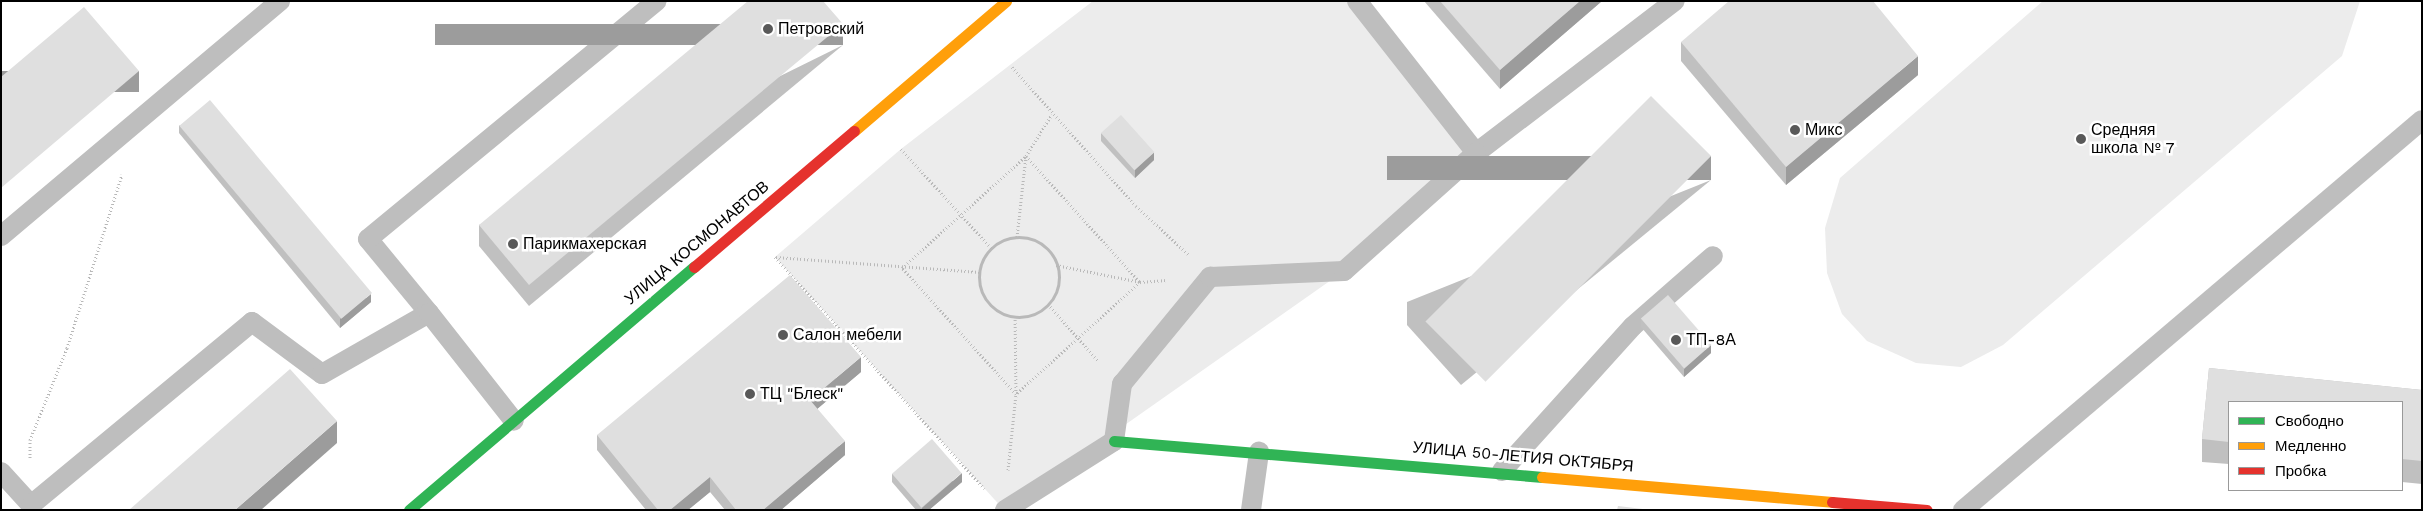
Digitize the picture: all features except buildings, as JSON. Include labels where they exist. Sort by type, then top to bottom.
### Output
[{"type":"street","name":"УЛИЦА КОСМОНАВТОВ","points":[[409,510],[1006,1]]},
{"type":"street","name":"УЛИЦА 50-ЛЕТИЯ ОКТЯБРЯ","points":[[1114,441],[1502,471],[1722,501],[1928,510]]},
{"type":"lane","points":[[1,236],[280,1]]},
{"type":"lane","points":[[514,421],[368,239],[657,1]]},
{"type":"lane","points":[[1357,1],[1476,153]]},
{"type":"lane","points":[[1005,510],[1114,441],[1122,384],[1210,277],[1344,271],[1476,153],[1675,1]]},
{"type":"lane","points":[[1963,510],[2422,120]]},
{"type":"lane","points":[[1502,471],[1633,326],[1713,256]]},
{"type":"lane","points":[[1,472],[31,506],[252,322],[322,374],[429,313]]},
{"type":"lane","points":[[1251,510],[1259,452]]},
{"type":"path","points":[[1012,68],[1136,206],[1210,277]]},
{"type":"path","points":[[902,268],[1026,156],[1052,114]]},
{"type":"path","points":[[901,149],[991,248]]},
{"type":"path","points":[[1017,237],[1026,156]]},
{"type":"path","points":[[1026,156],[1140,282]]},
{"type":"path","points":[[31,506],[30,440],[68,348],[125,167]]},
{"type":"path","points":[[1017,237],[1037,241],[1056,265],[1057,289],[1048,304],[1027,316],[1015,316],[991,305],[981,290],[979,272],[991,248],[1017,237]]},
{"type":"path","points":[[979,272],[902,268],[775,257],[991,495]]},
{"type":"path","points":[[1056,265],[1140,282],[1210,277]]},
{"type":"path","points":[[902,268],[1016,394]]},
{"type":"path","points":[[1016,394],[1140,282]]},
{"type":"path","points":[[1048,304],[1076,340],[1122,384]]},
{"type":"path","points":[[1007,481],[1016,394],[1015,316]]},
{"type":"shaded area","points":[[1093,1],[1357,1],[1476,153],[1344,271],[1004,510],[775,257],[901,149]]},
{"type":"shaded area","name":"Средняя школа № 7","points":[[2043,1],[2360,1],[2342,56],[2003,345],[1961,367],[1916,363],[1867,341],[1842,314],[1827,273],[1825,228],[1840,178]]},
{"type":"traffic: fast","points":[[409,510],[694,267]]},
{"type":"traffic: fast","points":[[1114,441],[1542,477]]},
{"type":"traffic: slow","points":[[854,131],[1006,1]]},
{"type":"traffic: slow","points":[[1542,477],[1832,502]]},
{"type":"traffic: jam","points":[[694,267],[854,131]]},
{"type":"traffic: jam","points":[[1832,502],[1927,510]]},
{"type":"place","name":"Петровский","points":[[768,29]]},
{"type":"place","name":"Микс","points":[[1795,130]]},
{"type":"place","name":"Средняя школа № 7","points":[[2081,139]]},
{"type":"place","name":"Парикмахерская","points":[[513,244]]},
{"type":"place","name":"Салон мебели","points":[[783,335]]},
{"type":"place","name":"ТП-8А","points":[[1676,340]]},
{"type":"place","name":"ТЦ \"Блеск\"","points":[[750,394]]}]
